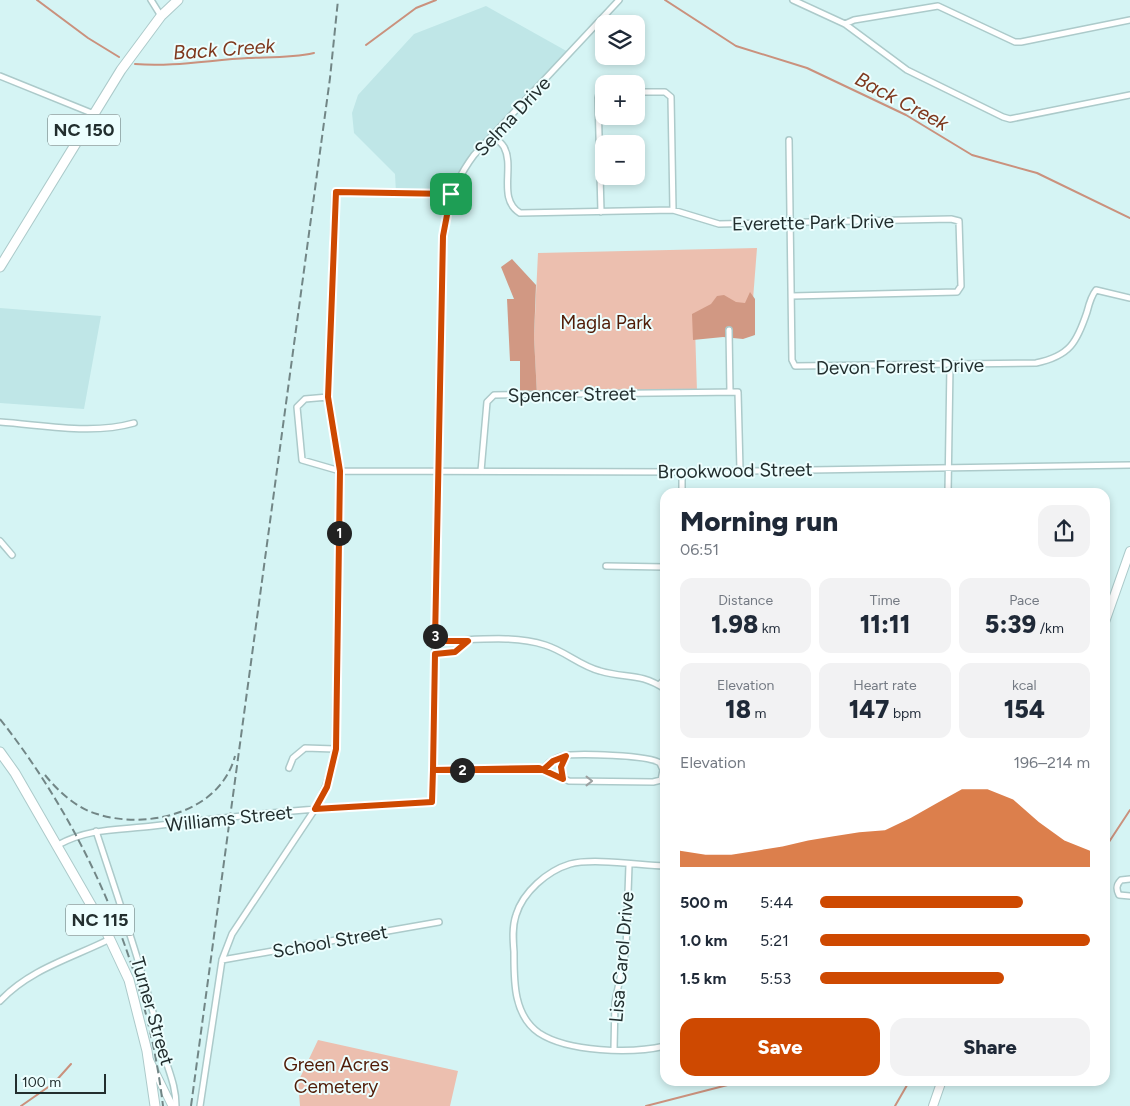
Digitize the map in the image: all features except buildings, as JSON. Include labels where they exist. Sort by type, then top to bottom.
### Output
[{"type":"main road","name":"NC 150","points":[[0,267],[135,50],[161,16],[178,0]]},
{"type":"main road","points":[[1110,608],[1130,551]]},
{"type":"main road","name":"NC 115","points":[[0,752],[58,845],[111,939],[129,980],[148,1057],[155,1106]]},
{"type":"main road","points":[[933,1106],[940,1086]]},
{"type":"street","points":[[151,0],[161,16]]},
{"type":"street","name":"Selma Drive","points":[[432,802],[443,236],[451,194],[463,169],[619,0]]},
{"type":"street","points":[[793,0],[845,24],[907,70],[1010,119],[1130,94]]},
{"type":"street","points":[[845,24],[854,20],[938,6],[1015,42],[1021,42],[1130,20]]},
{"type":"street","points":[[0,76],[94,114]]},
{"type":"street","points":[[645,92],[665,92],[670,97],[673,210]]},
{"type":"street","points":[[599,125],[601,212]]},
{"type":"street","name":"Everette Park Drive","points":[[492,136],[504,147],[508,166],[509,200],[514,210],[526,214],[673,210],[719,224],[951,219],[958,222],[960,229],[960,286],[957,292],[792,296]]},
{"type":"street","name":"Devon Forrest Drive","points":[[788,140],[792,360],[796,366],[1036,363],[1051,360],[1061,355],[1075,342],[1096,290],[1130,298]]},
{"type":"street","points":[[200,1106],[222,960],[232,934],[246,910],[315,809],[327,787],[336,749],[340,471],[328,397],[336,192],[451,194]]},
{"type":"street","points":[[729,330],[730,392],[738,392],[740,470]]},
{"type":"street","points":[[948,488],[950,365]]},
{"type":"street","name":"Spencer Street","points":[[480,472],[487,402],[494,395],[730,392]]},
{"type":"street","name":"Brookwood Street","points":[[328,397],[305,399],[297,407],[302,460],[340,471],[682,472],[1130,465]]},
{"type":"street","points":[[0,422],[96,429],[115,428],[134,423]]},
{"type":"street","points":[[682,472],[682,488]]},
{"type":"street","points":[[0,540],[12,555]]},
{"type":"street","points":[[606,566],[660,567]]},
{"type":"street","points":[[435,641],[519,640],[544,644],[557,649],[590,668],[646,678],[658,685]]},
{"type":"street","points":[[435,654],[455,652],[468,641]]},
{"type":"street","points":[[290,768],[293,758],[305,748],[336,749]]},
{"type":"street","points":[[543,770],[553,761],[566,756],[654,758],[660,763]]},
{"type":"street","points":[[563,779],[561,767],[566,756]]},
{"type":"street","points":[[433,770],[543,770],[569,781],[653,782],[660,780]]},
{"type":"street","name":"Williams Street","points":[[58,845],[77,835],[96,831],[315,809],[432,802]]},
{"type":"street","name":"Turner Street","points":[[96,831],[143,971],[164,1053],[174,1082],[176,1106]]},
{"type":"street","points":[[660,866],[590,862],[570,864],[550,874],[534,886],[523,899],[513,926],[514,987],[520,1007],[527,1020],[538,1032],[576,1048],[614,1049],[660,1046]]},
{"type":"street","name":"Lisa Carol Drive","points":[[614,1049],[615,1002],[626,950],[629,864]]},
{"type":"street","points":[[1130,879],[1121,880],[1117,884],[1116,890],[1119,895],[1130,896]]},
{"type":"street","name":"School Street","points":[[222,960],[439,922]]},
{"type":"street","points":[[0,1001],[14,986],[30,975],[111,939]]},
{"type":"street","points":[[148,1057],[172,1106]]},
{"type":"shaded area","points":[[486,6],[570,53],[474,155],[451,195],[396,193],[395,174],[354,133],[352,113],[358,95],[414,34]]},
{"type":"shaded area","points":[[512,259],[536,285],[534,337],[537,395],[520,395],[520,361],[510,361],[507,299],[514,299],[501,267]]},
{"type":"shaded area","points":[[750,292],[755,299],[755,335],[743,339],[723,337],[693,340],[692,314],[711,304],[717,296],[724,295],[736,302],[745,303]]},
{"type":"shaded area","points":[[0,308],[101,316],[84,409],[0,403]]},
{"type":"green space","name":"Magla Park","points":[[757,248],[751,325],[695,327],[697,392],[537,395],[534,337],[538,253]]},
{"type":"green space","name":"Green Acres Cemetery","points":[[318,1040],[458,1071],[450,1106],[300,1106],[298,1082]]},
{"type":"waterway","name":"Back Creek","points":[[37,0],[88,38],[119,57]]},
{"type":"waterway","name":"Back Creek","points":[[366,45],[416,8],[436,0]]},
{"type":"waterway","name":"Back Creek","points":[[665,0],[736,46],[807,68],[906,115],[972,155],[1037,173],[1130,218]]},
{"type":"waterway","name":"Back Creek","points":[[135,64],[177,64],[248,58],[289,57],[314,53]]},
{"type":"waterway","points":[[1110,840],[1130,810]]},
{"type":"waterway","points":[[21,1106],[54,1083],[71,1064]]},
{"type":"waterway","points":[[646,1106],[724,1086]]},
{"type":"waterway","points":[[895,1106],[907,1086]]},
{"type":"railway","points":[[191,1106],[330,78],[338,0]]},
{"type":"railway","points":[[0,719],[31,761],[60,806],[108,902],[127,952],[143,1003],[155,1054],[163,1106]]},
{"type":"railway","points":[[45,775],[68,798],[89,811],[117,818],[138,820],[159,818],[198,804],[214,791],[227,776],[235,756]]},
{"type":"route","points":[[451,194],[336,192],[328,397],[340,471],[336,749],[327,787],[315,809],[432,802],[433,770],[539,768],[543,770],[553,761],[566,756],[561,767],[563,779],[543,770],[539,768],[487,769],[433,770],[435,654],[455,652],[468,641],[435,641],[443,236],[451,194]]}]
